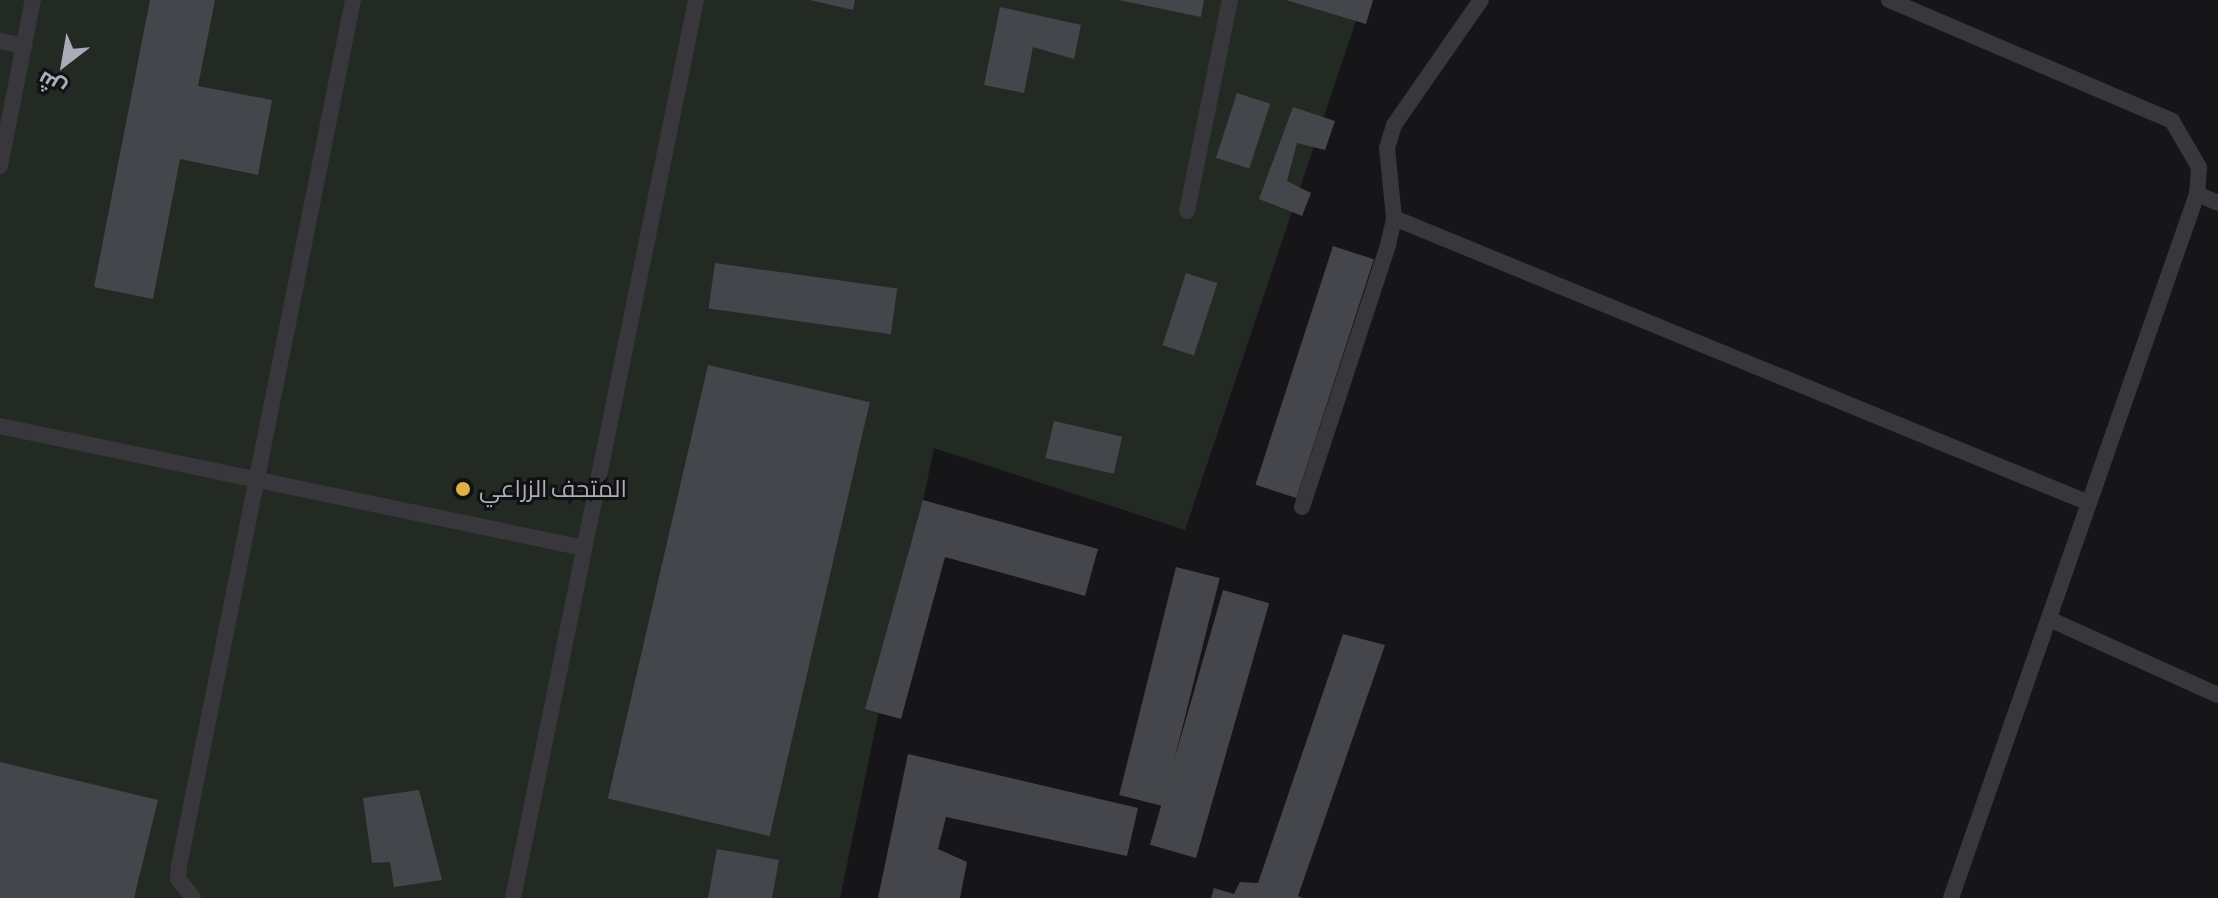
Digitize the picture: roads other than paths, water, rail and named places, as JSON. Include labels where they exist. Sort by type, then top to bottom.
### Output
[{"type":"lane","points":[[0,166],[33,0]]},
{"type":"lane","points":[[193,898],[178,879],[179,866],[353,0]]},
{"type":"lane","points":[[513,898],[696,0]]},
{"type":"lane","points":[[1187,211],[1230,0]]},
{"type":"lane","points":[[1302,507],[1394,218],[1387,148],[1394,125],[1481,0]]},
{"type":"lane","points":[[1889,0],[2172,121],[2199,167],[2197,194],[1951,898]]},
{"type":"lane","points":[[0,41],[24,46]]},
{"type":"lane","points":[[0,73],[18,76]]},
{"type":"lane","points":[[2197,194],[2218,203]]},
{"type":"lane","points":[[1394,218],[2089,503]]},
{"type":"lane","points":[[0,426],[584,548]]},
{"type":"lane","points":[[2049,619],[2218,695]]},
{"type":"place","name":"المتحف الزراعي","points":[[463,489]]}]
